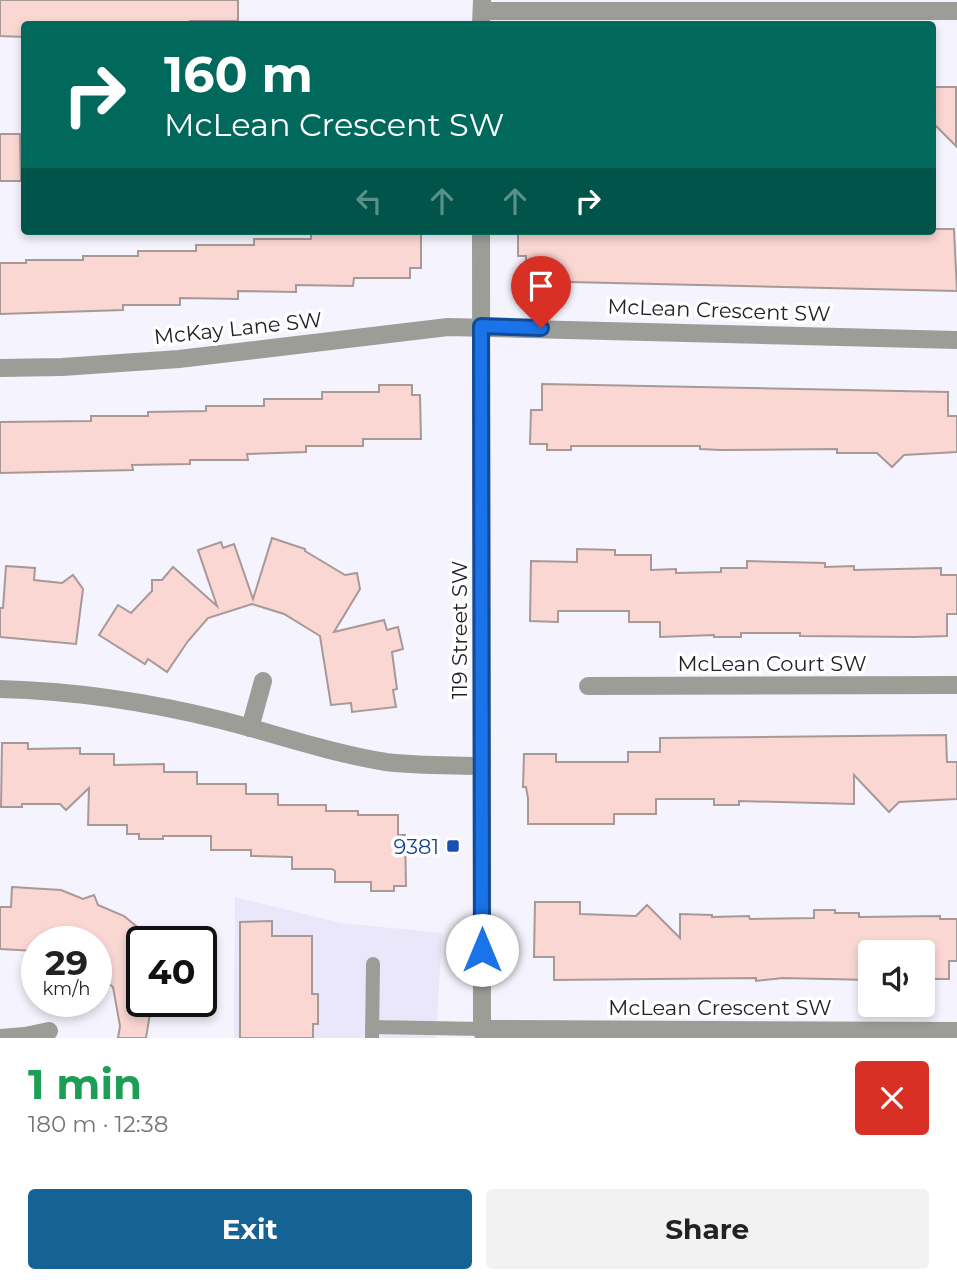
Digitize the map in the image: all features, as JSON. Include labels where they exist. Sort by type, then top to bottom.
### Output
[{"type":"street","points":[[482,12],[957,11]]},
{"type":"street","name":"119 Street SW","points":[[481,235],[482,1035]]},
{"type":"street","name":"McLean Crescent SW","points":[[481,326],[957,340]]},
{"type":"street","name":"McKay Lane SW","points":[[0,368],[167,360],[425,329],[481,326]]},
{"type":"street","points":[[250,728],[263,681]]},
{"type":"street","name":"McLean Court SW","points":[[588,686],[957,685]]},
{"type":"street","points":[[0,689],[70,693],[127,701],[189,713],[376,760],[426,765],[482,766]]},
{"type":"street","points":[[0,1038],[49,1031]]},
{"type":"street","name":"McLean Crescent SW","points":[[482,1035],[957,1031]]},
{"type":"lane","points":[[373,964],[372,1032],[436,1030],[482,1035]]},
{"type":"shaded area","points":[[235,897],[341,923],[442,933],[436,1038],[234,1038]]},
{"type":"building","points":[[0,0],[238,0],[238,21],[21,21],[21,37],[0,36]]},
{"type":"building","points":[[936,87],[956,87],[956,146],[936,126]]},
{"type":"building","points":[[0,134],[20,134],[21,181],[0,181]]},
{"type":"building","points":[[936,229],[954,229],[957,291],[526,281],[526,256],[518,256],[518,235],[936,235]]},
{"type":"building","points":[[311,235],[421,235],[421,268],[410,268],[410,278],[354,278],[353,286],[296,285],[296,292],[238,291],[238,299],[180,298],[180,305],[123,305],[123,310],[0,314],[0,263],[83,260],[83,256],[138,256],[138,251],[196,251],[196,245],[254,245],[254,239],[311,239]]},
{"type":"building","points":[[542,384],[948,392],[948,416],[957,416],[957,452],[904,455],[892,467],[877,453],[837,453],[837,449],[721,450],[700,449],[700,446],[571,446],[571,450],[547,450],[547,444],[530,444],[531,410],[542,410]]},
{"type":"building","points":[[379,385],[412,385],[412,395],[420,395],[421,439],[363,439],[363,446],[306,446],[306,452],[247,454],[248,460],[190,460],[190,464],[132,465],[133,470],[0,473],[0,422],[91,421],[91,416],[148,416],[148,412],[206,411],[206,406],[264,406],[264,399],[322,399],[322,392],[379,392]]},
{"type":"building","points":[[272,538],[305,549],[345,575],[357,573],[360,589],[334,632],[384,620],[387,630],[398,627],[403,649],[392,652],[397,689],[393,690],[396,707],[352,712],[351,703],[331,705],[320,636],[284,614],[252,604],[208,618],[167,672],[148,659],[145,664],[99,635],[118,605],[131,613],[152,591],[152,580],[162,580],[173,567],[217,606],[198,550],[221,542],[223,548],[234,544],[253,599]]},
{"type":"building","points":[[577,549],[615,550],[615,555],[651,555],[651,570],[676,569],[676,573],[721,572],[721,568],[747,568],[747,561],[825,563],[825,567],[854,566],[854,570],[941,568],[941,575],[957,575],[957,614],[947,614],[947,636],[914,637],[741,633],[741,637],[660,637],[660,622],[629,622],[629,611],[558,611],[558,622],[530,621],[531,561],[577,562]]},
{"type":"building","points":[[6,566],[35,568],[34,580],[62,583],[73,575],[83,589],[76,644],[0,637],[0,608],[3,608]]},
{"type":"building","points":[[946,735],[947,762],[957,762],[957,799],[899,802],[889,812],[854,775],[854,804],[739,801],[739,805],[714,805],[714,799],[656,799],[656,814],[614,814],[614,824],[528,824],[528,798],[526,787],[523,787],[524,754],[556,754],[556,762],[628,762],[628,752],[660,752],[660,738]]},
{"type":"building","points":[[2,743],[28,743],[28,749],[80,748],[80,754],[114,754],[114,765],[164,764],[164,772],[197,772],[197,784],[246,784],[246,794],[278,794],[278,805],[326,805],[326,811],[358,811],[358,815],[398,815],[398,835],[405,835],[406,886],[394,886],[394,891],[371,891],[371,882],[335,882],[335,871],[332,869],[292,869],[292,857],[251,856],[251,850],[211,850],[211,836],[139,839],[139,834],[127,834],[127,825],[88,825],[89,788],[66,810],[60,804],[1,807]]},
{"type":"building","points":[[12,887],[61,890],[83,899],[94,895],[98,905],[124,916],[136,926],[126,926],[126,1017],[149,1017],[146,1038],[118,1038],[120,1026],[112,986],[112,926],[21,926],[21,950],[0,949],[0,907],[11,907]]},
{"type":"building","points":[[535,902],[580,902],[580,914],[636,916],[647,905],[680,938],[680,914],[749,916],[750,919],[814,918],[814,910],[835,910],[835,913],[859,913],[859,917],[940,916],[940,919],[957,919],[957,961],[949,961],[949,979],[935,979],[935,940],[858,940],[858,980],[554,980],[554,957],[534,957]]},
{"type":"building","points":[[272,921],[272,936],[312,936],[312,994],[318,994],[318,1024],[313,1024],[313,1038],[240,1038],[240,922]]},
{"type":"place","name":"9381","points":[[453,846]]},
{"type":"route","points":[[482,950],[481,326],[541,328]]}]
